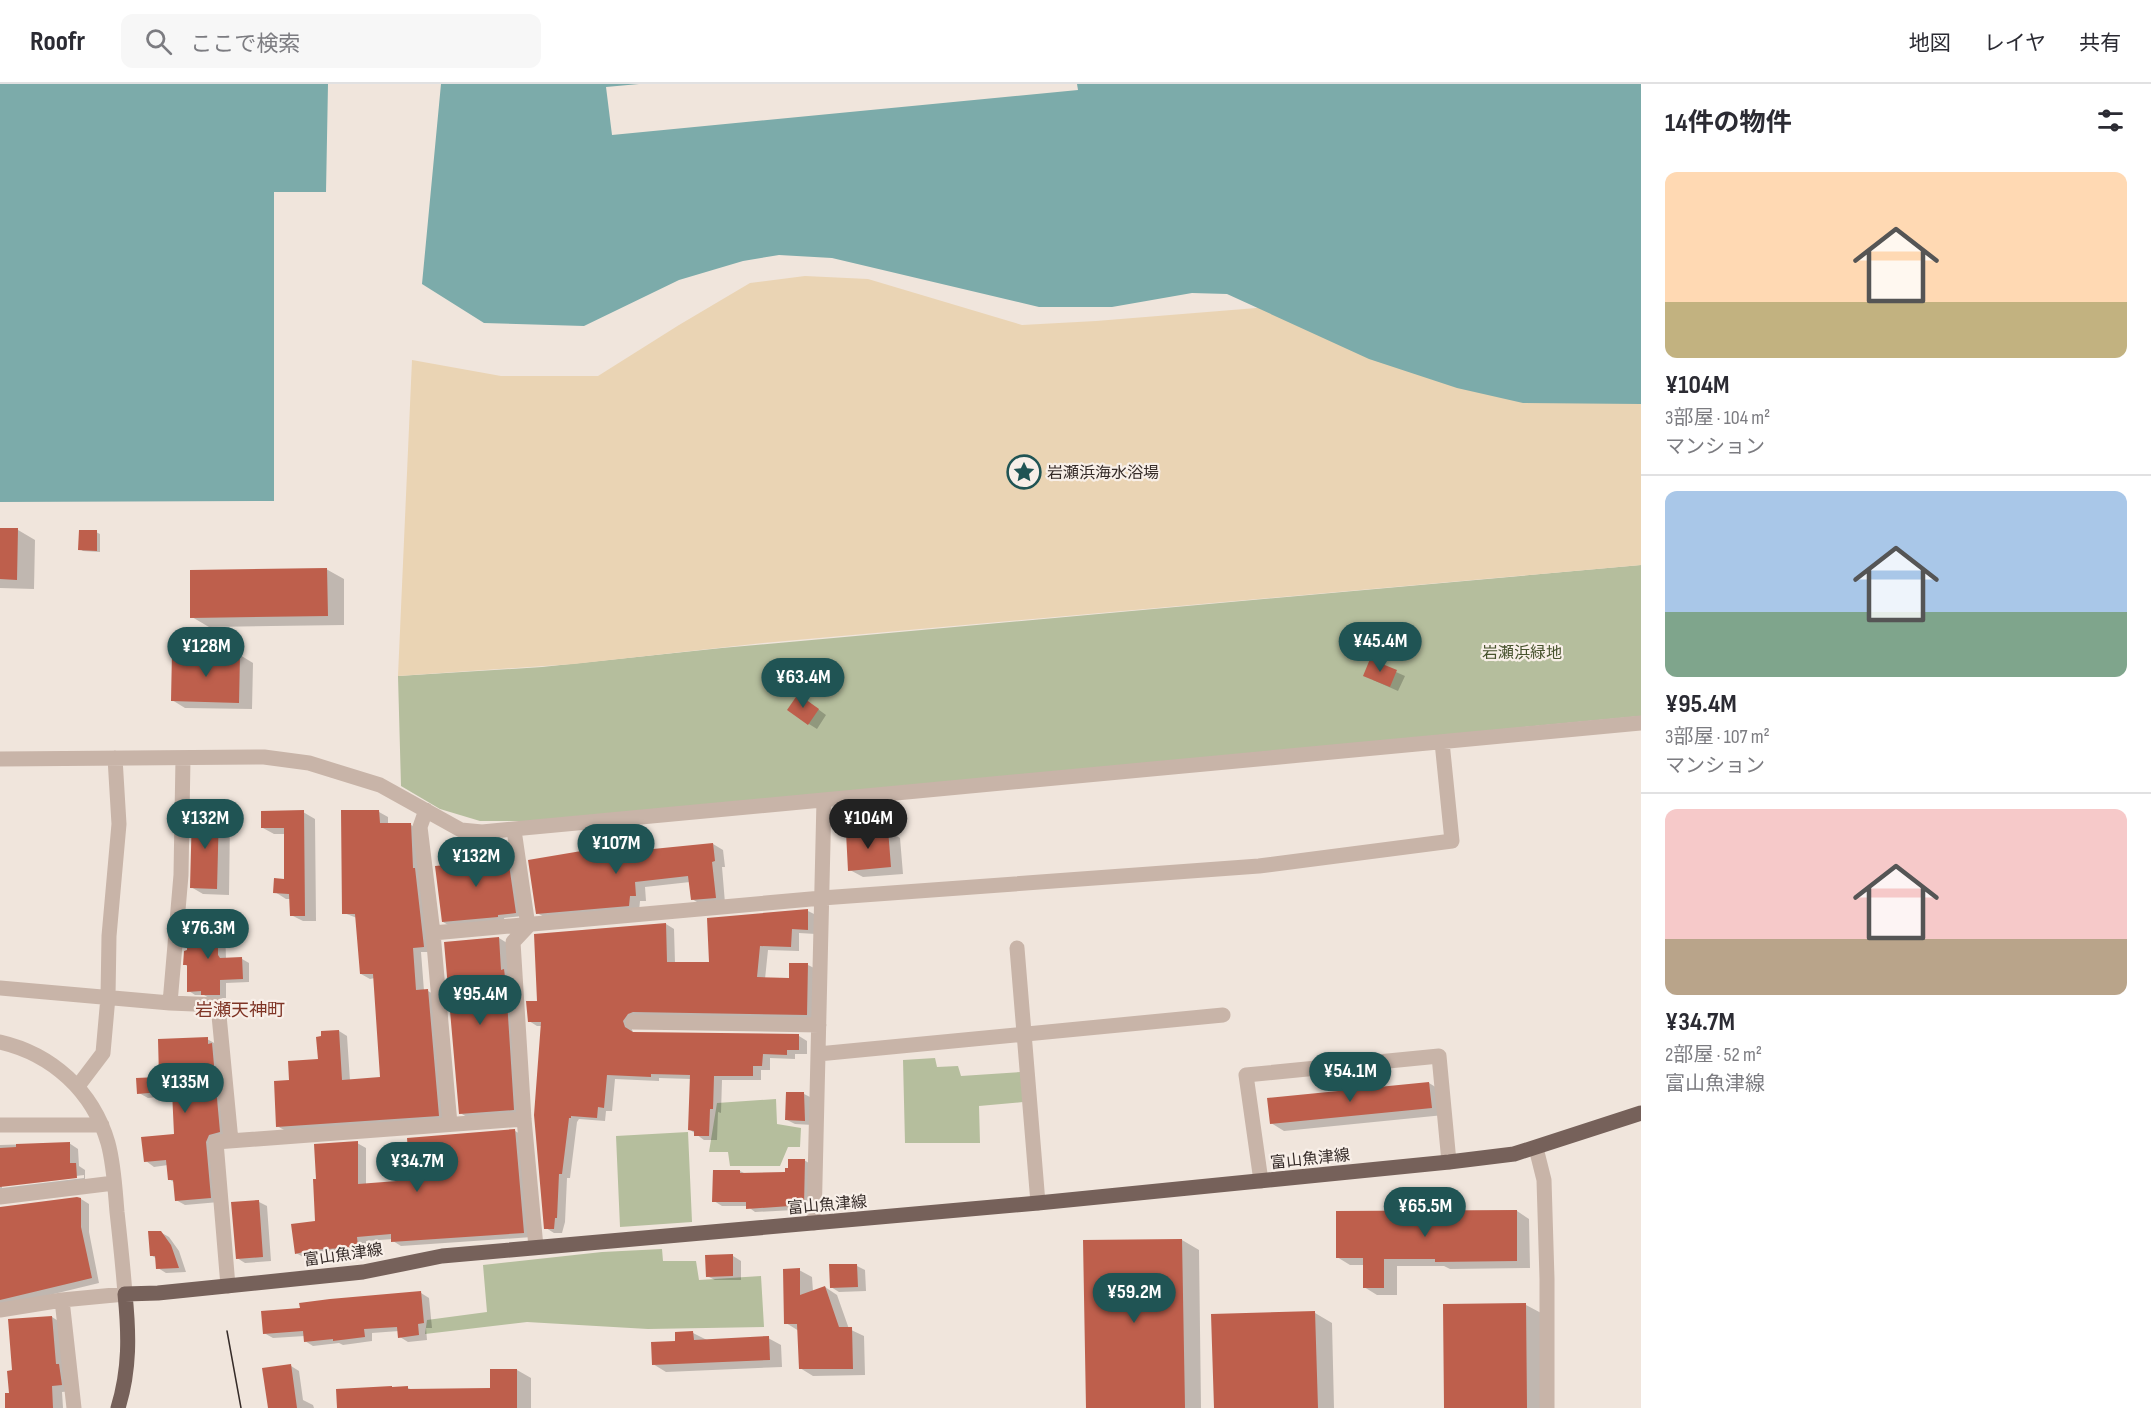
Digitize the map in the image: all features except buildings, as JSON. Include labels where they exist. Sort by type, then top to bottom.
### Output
[{"type":"main road","name":"富山魚津線","points":[[126,1294],[158,1293],[363,1272],[442,1256],[1038,1203],[1449,1162],[1514,1154],[1641,1113]]},
{"type":"main road","points":[[118,1408],[127,1374],[129,1354],[126,1294]]},
{"type":"street","points":[[0,759],[264,757],[309,763],[380,785],[461,830],[482,832],[1641,723]]},
{"type":"street","points":[[433,933],[822,898],[1259,866],[1452,841],[1442,742]]},
{"type":"street","points":[[78,1086],[103,1053],[108,997],[109,936],[119,824],[115,758]]},
{"type":"street","points":[[170,1003],[182,875],[183,758]]},
{"type":"street","points":[[814,1223],[824,800]]},
{"type":"street","points":[[426,810],[420,827],[433,933],[450,1124]]},
{"type":"street","points":[[514,830],[528,926]]},
{"type":"street","points":[[528,926],[513,942],[524,1119],[536,1247]]},
{"type":"street","points":[[1017,948],[1038,1203]]},
{"type":"street","points":[[0,988],[218,1005],[231,1141]]},
{"type":"street","points":[[818,1054],[1223,1015]]},
{"type":"street","points":[[633,1022],[819,1025]]},
{"type":"street","points":[[0,1042],[21,1047],[60,1069],[78,1086],[102,1125],[109,1145],[126,1294],[62,1300],[0,1310]]},
{"type":"street","points":[[1261,1181],[1246,1076],[1428,1057],[1440,1056],[1449,1162]]},
{"type":"street","points":[[228,1286],[216,1142],[524,1119]]},
{"type":"street","points":[[0,1125],[102,1125]]},
{"type":"street","points":[[1536,1148],[1544,1180],[1547,1408]]},
{"type":"street","points":[[0,1197],[114,1183]]},
{"type":"street","points":[[62,1300],[74,1408]]},
{"type":"green space","name":"岩瀬浜緑地","points":[[1641,565],[1641,716],[534,821],[480,821],[440,809],[401,786],[398,676],[542,667],[722,648]]},
{"type":"green space","points":[[935,1058],[937,1067],[958,1066],[961,1076],[1021,1072],[1023,1102],[979,1106],[980,1143],[905,1143],[903,1060]]},
{"type":"green space","points":[[776,1099],[777,1124],[801,1128],[800,1147],[788,1147],[780,1166],[730,1166],[728,1152],[709,1152],[717,1103]]},
{"type":"green space","points":[[688,1132],[692,1222],[620,1227],[616,1136]]},
{"type":"green space","points":[[662,1249],[663,1261],[696,1261],[699,1280],[761,1276],[764,1327],[648,1329],[527,1322],[425,1334],[427,1320],[487,1312],[483,1265],[602,1252]]},
{"type":"sand","name":"岩瀬浜海水浴場","points":[[805,276],[868,279],[1022,325],[1295,305],[1641,376],[1641,565],[763,643],[574,664],[398,676],[412,360],[501,376],[598,376],[750,283]]},
{"type":"water","points":[[0,84],[328,84],[326,192],[274,192],[274,501],[0,502]]},
{"type":"water","points":[[441,84],[1641,84],[1641,404],[1523,403],[1457,388],[1369,359],[1227,294],[1192,293],[1112,307],[1039,307],[832,258],[779,255],[743,261],[679,280],[584,326],[484,323],[422,284]]},
{"type":"pier","points":[[639,84],[1077,84],[1078,90],[612,135],[606,87]]},
{"type":"tram line","points":[[227,1331],[241,1408]]},
{"type":"place","name":"岩瀬浜海水浴場","points":[[1024,472]]},
{"type":"district","name":"岩瀬天神町","points":[[240,1010]]}]
